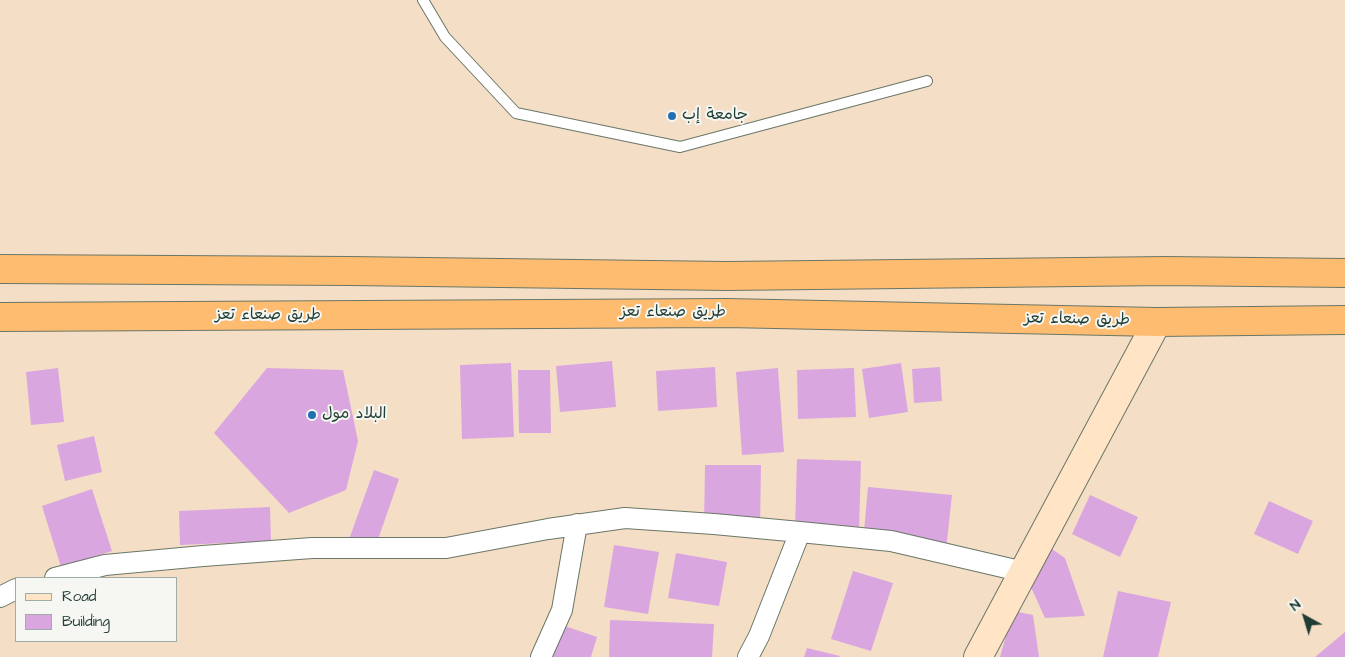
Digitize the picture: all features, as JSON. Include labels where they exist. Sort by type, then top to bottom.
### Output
[{"type":"highway","points":[[0,269],[727,276],[1166,271],[1345,273]]},
{"type":"highway","name":"طريق صنعاء تعز","points":[[0,317],[727,313],[1157,322],[1345,320]]},
{"type":"street","points":[[978,657],[1157,322]]},
{"type":"street","points":[[59,577],[105,565],[202,556],[312,548],[446,548],[577,524],[625,518],[714,524],[891,541],[1024,572]]},
{"type":"street","points":[[540,657],[562,610],[577,524]]},
{"type":"street","points":[[748,657],[759,636],[800,532]]},
{"type":"street","points":[[0,597],[15,590]]},
{"type":"lane","points":[[423,0],[445,36],[516,113],[680,147],[927,81]]},
{"type":"building","points":[[612,361],[616,407],[560,412],[556,366]]},
{"type":"building","points":[[511,363],[514,437],[462,439],[460,365]]},
{"type":"building","points":[[901,363],[908,412],[869,418],[862,369]]},
{"type":"building","points":[[715,367],[717,407],[658,411],[656,371]]},
{"type":"building","points":[[940,367],[942,401],[914,403],[912,369]]},
{"type":"building","points":[[58,368],[64,422],[31,425],[26,372]]},
{"type":"building","points":[[267,368],[343,370],[358,441],[346,490],[289,513],[214,433]]},
{"type":"building","points":[[778,368],[784,452],[742,455],[736,372]]},
{"type":"building","points":[[854,368],[856,417],[798,419],[797,370]]},
{"type":"building","points":[[518,370],[550,370],[551,433],[519,433]]},
{"type":"building","points":[[94,436],[102,472],[65,481],[57,445]]},
{"type":"building","points":[[797,459],[861,461],[859,531],[795,529]]},
{"type":"building","points":[[705,465],[761,465],[760,527],[704,526]]},
{"type":"building","points":[[374,470],[399,479],[374,551],[348,542]]},
{"type":"building","points":[[868,487],[952,495],[946,550],[863,542]]},
{"type":"building","points":[[92,489],[112,551],[61,567],[42,506]]},
{"type":"building","points":[[1090,495],[1138,517],[1120,557],[1072,534]]},
{"type":"building","points":[[1269,501],[1313,521],[1298,554],[1254,534]]},
{"type":"building","points":[[270,507],[271,541],[180,545],[179,511]]},
{"type":"building","points":[[1043,543],[1065,558],[1085,616],[1045,618],[1031,587]]},
{"type":"building","points":[[614,545],[659,552],[648,614],[604,607]]},
{"type":"building","points":[[676,553],[727,562],[719,606],[668,598]]},
{"type":"building","points":[[853,571],[893,583],[871,651],[831,639]]},
{"type":"building","points":[[1118,591],[1171,602],[1158,657],[1103,657]]},
{"type":"building","points":[[1013,611],[1033,615],[1039,657],[1000,657]]},
{"type":"building","points":[[610,620],[714,624],[712,657],[609,657]]},
{"type":"building","points":[[559,624],[597,637],[591,657],[548,657]]},
{"type":"building","points":[[1345,632],[1345,657],[1315,657]]},
{"type":"building","points":[[807,648],[840,656],[804,657]]},
{"type":"place","name":"جامعة إب","points":[[672,116]]},
{"type":"place","name":"البلاد مول","points":[[312,415]]}]
